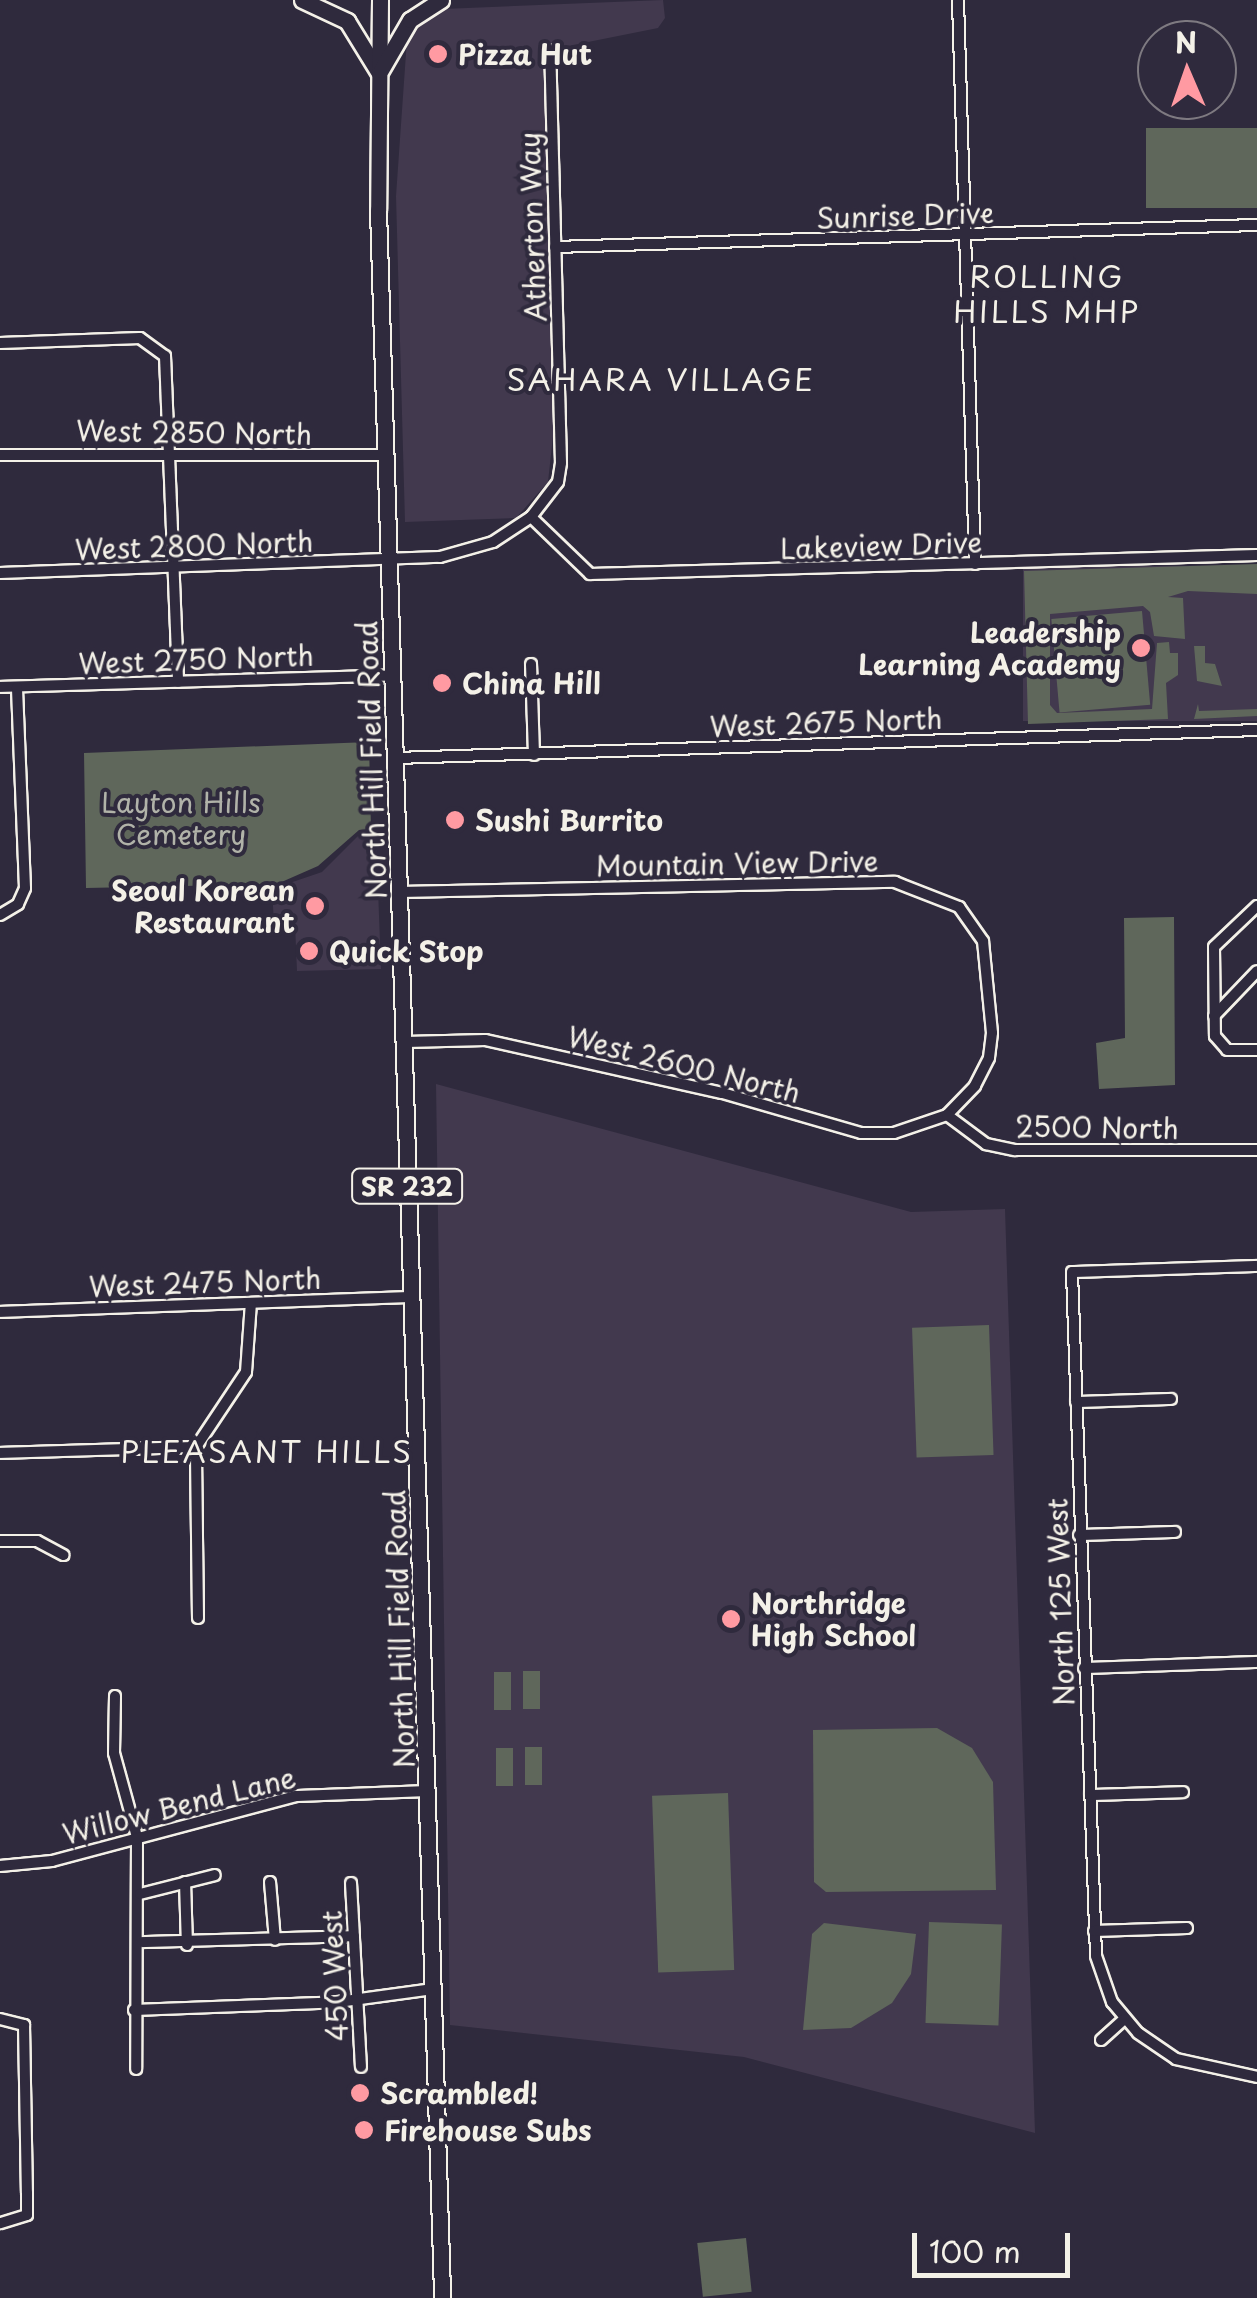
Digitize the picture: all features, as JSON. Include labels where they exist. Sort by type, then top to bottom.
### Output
[{"type":"main road","points":[[302,0],[346,21],[379,74],[410,20],[441,0]]},
{"type":"main road","name":"North Hill Field Road","points":[[380,0],[389,560],[442,2298]]},
{"type":"street","points":[[958,0],[975,564]]},
{"type":"street","name":"Atherton Way","points":[[531,516],[558,482],[561,463],[550,50]]},
{"type":"street","name":"Sunrise Drive","points":[[556,247],[1257,225]]},
{"type":"street","points":[[0,342],[140,338],[158,347],[167,369],[178,682]]},
{"type":"street","name":"West 2850 North","points":[[0,455],[387,455]]},
{"type":"street","name":"Lakeview Drive","points":[[531,516],[590,574],[1257,555]]},
{"type":"street","name":"West 2800 North","points":[[0,574],[389,560],[472,549],[531,516]]},
{"type":"street","points":[[531,664],[534,755]]},
{"type":"street","name":"West 2750 North","points":[[0,688],[394,676]]},
{"type":"street","points":[[0,915],[18,904],[25,888],[17,687]]},
{"type":"street","name":"West 2675 North","points":[[396,758],[1257,730]]},
{"type":"street","name":"Mountain View Drive","points":[[400,892],[862,879],[929,892],[959,907],[983,941],[989,972],[989,1058],[975,1086],[947,1115]]},
{"type":"street","points":[[1257,906],[1214,948],[1214,1036],[1227,1050],[1257,1049]]},
{"type":"street","points":[[1214,1016],[1257,972]]},
{"type":"street","name":"West 2600 North","points":[[406,1042],[485,1040],[722,1093],[861,1133],[894,1133],[947,1115]]},
{"type":"street","name":"2500 North","points":[[947,1115],[986,1144],[1015,1150],[1257,1150]]},
{"type":"street","name":"North 125 West","points":[[1124,2019],[1101,1975],[1094,1931],[1072,1272],[1257,1266]]},
{"type":"street","name":"West 2475 North","points":[[0,1312],[411,1296]]},
{"type":"street","points":[[198,1618],[196,1447],[246,1372],[251,1303]]},
{"type":"street","points":[[1076,1402],[1171,1399]]},
{"type":"street","points":[[0,1453],[196,1447]]},
{"type":"street","points":[[1079,1535],[1174,1532]]},
{"type":"street","points":[[0,1541],[37,1541],[63,1555]]},
{"type":"street","points":[[1084,1668],[1257,1662]]},
{"type":"street","points":[[115,1696],[114,1753],[138,1837],[142,1942],[132,1973],[136,2069]]},
{"type":"street","name":"Willow Bend Lane","points":[[0,1866],[52,1861],[296,1796],[428,1792]]},
{"type":"street","points":[[1090,1796],[1183,1792]]},
{"type":"street","points":[[140,1894],[216,1875]]},
{"type":"street","points":[[186,1882],[188,1944]]},
{"type":"street","points":[[270,1882],[275,1940]]},
{"type":"street","name":"450 West","points":[[351,1883],[361,2067]]},
{"type":"street","points":[[1094,1931],[1187,1928]]},
{"type":"street","points":[[142,1942],[188,1944],[354,1936]]},
{"type":"street","points":[[134,2010],[338,2002],[358,1995],[433,1989]]},
{"type":"street","points":[[0,2019],[24,2025],[27,2214],[0,2222]]},
{"type":"street","points":[[1101,2040],[1124,2019],[1176,2058],[1257,2077]]},
{"type":"shaded area","points":[[663,0],[665,18],[658,28],[543,51],[554,427],[548,482],[516,518],[405,522],[396,196],[407,39],[415,22],[443,9]]},
{"type":"shaded area","name":"Leadership Learning Academy","points":[[1023,566],[1257,566],[1257,721],[1023,721]]},
{"type":"shaded area","points":[[376,835],[381,969],[297,971],[295,924],[274,924],[272,889],[322,872],[358,836]]},
{"type":"shaded area","name":"Northridge High School","points":[[436,1084],[911,1212],[1005,1209],[1035,2133],[744,2057],[450,2025]]},
{"type":"green space","points":[[1146,128],[1257,128],[1257,208],[1146,208]]},
{"type":"green space","points":[[1257,564],[1257,594],[1188,591],[1168,597],[1183,598],[1185,639],[1154,636],[1150,612],[1143,606],[1050,614],[1050,705],[1057,713],[1152,709],[1157,643],[1169,642],[1170,653],[1178,653],[1178,675],[1166,683],[1168,719],[1028,724],[1024,571]]},
{"type":"green space","points":[[1142,611],[1150,705],[1060,713],[1051,619]]},
{"type":"green space","points":[[1194,646],[1205,646],[1205,663],[1215,664],[1222,686],[1197,681]]},
{"type":"green space","points":[[1198,704],[1199,711],[1257,709],[1257,716],[1194,719]]},
{"type":"green space","name":"Layton Hills Cemetery","points":[[369,742],[371,829],[359,830],[318,866],[277,884],[86,888],[84,753]]},
{"type":"green space","points":[[1174,917],[1175,1085],[1099,1089],[1096,1043],[1125,1038],[1124,918]]},
{"type":"green space","points":[[989,1325],[994,1455],[917,1458],[912,1328]]},
{"type":"green space","points":[[523,1671],[540,1671],[540,1709],[523,1709]]},
{"type":"green space","points":[[494,1672],[511,1672],[511,1710],[494,1710]]},
{"type":"green space","points":[[937,1728],[972,1748],[993,1782],[996,1890],[826,1892],[814,1882],[813,1730]]},
{"type":"green space","points":[[525,1747],[542,1747],[542,1785],[525,1785]]},
{"type":"green space","points":[[496,1748],[513,1748],[513,1786],[496,1786]]},
{"type":"green space","points":[[728,1793],[734,1970],[658,1973],[652,1796]]},
{"type":"green space","points":[[929,1922],[1002,1925],[998,2025],[925,2023]]},
{"type":"green space","points":[[824,1923],[916,1934],[911,1974],[892,2003],[851,2028],[803,2030],[812,1934]]},
{"type":"green space","points":[[746,2238],[752,2292],[703,2297],[697,2243]]},
{"type":"place","name":"Pizza Hut","points":[[438,54]]},
{"type":"place","name":"Leadership Learning Academy","points":[[1141,648]]},
{"type":"place","name":"China Hill","points":[[442,683]]},
{"type":"place","name":"Sushi Burrito","points":[[455,820]]},
{"type":"place","name":"Seoul Korean Restaurant","points":[[315,906]]},
{"type":"place","name":"Quick Stop","points":[[309,951]]},
{"type":"place","name":"Northridge High School","points":[[731,1619]]},
{"type":"place","name":"Scrambled!","points":[[360,2093]]},
{"type":"place","name":"Firehouse Subs","points":[[364,2130]]},
{"type":"district","name":"ROLLING HILLS MHP","points":[[1047,293]]},
{"type":"district","name":"SAHARA VILLAGE","points":[[661,379]]},
{"type":"district","name":"PLEASANT HILLS","points":[[267,1451]]}]
